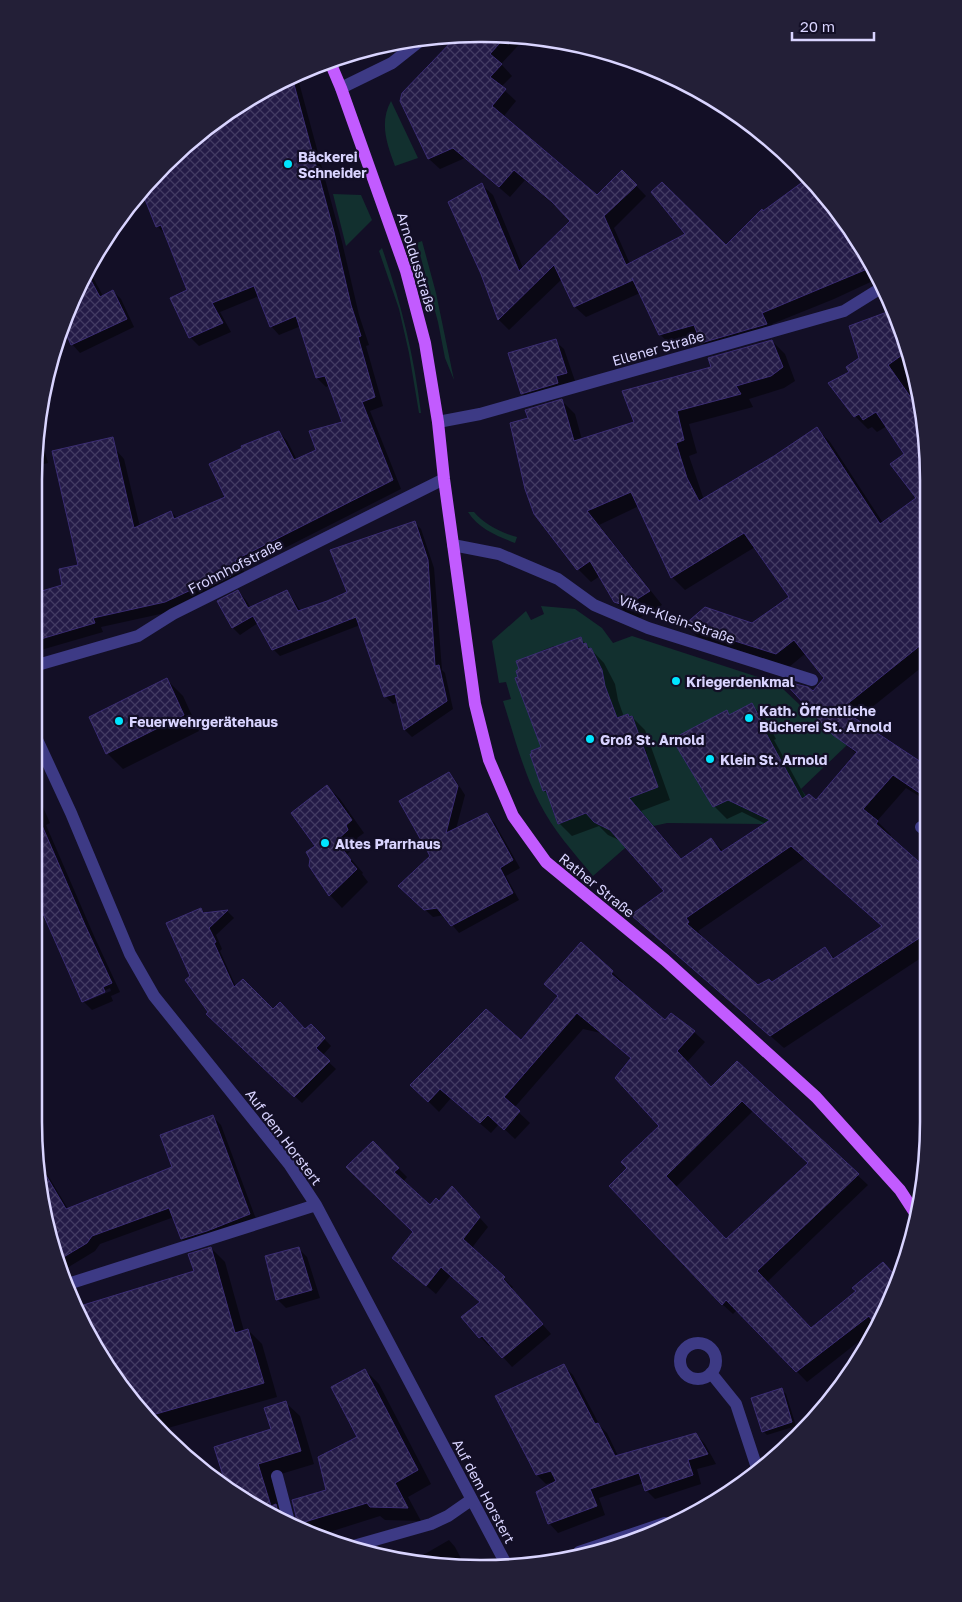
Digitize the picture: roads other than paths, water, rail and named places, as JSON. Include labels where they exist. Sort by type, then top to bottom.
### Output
[{"type":"main road","name":"Arnoldusstraße","points":[[333,69],[406,271],[425,343],[438,422],[444,478]]},
{"type":"main road","name":"Rather Straße","points":[[444,478],[475,704],[489,760],[513,816],[546,862],[665,960],[816,1097],[900,1190],[911,1207]]},
{"type":"street","points":[[341,88],[392,63],[410,48]]},
{"type":"street","name":"Ellener Straße","points":[[438,422],[480,414],[844,311],[876,291]]},
{"type":"street","name":"Frohnhofstraße","points":[[42,664],[138,636],[173,614],[444,478]]},
{"type":"street","name":"Vikar-Klein-Straße","points":[[454,545],[499,554],[558,580],[594,606],[648,628],[812,680]]},
{"type":"street","name":"Auf dem Horstert","points":[[42,750],[71,813],[130,954],[154,996],[289,1164],[316,1205],[503,1559]]},
{"type":"street","points":[[73,1282],[316,1205]]},
{"type":"street","points":[[711,1373],[736,1404],[755,1463]]},
{"type":"street","points":[[277,1476],[287,1514]]},
{"type":"street","points":[[363,1543],[431,1524],[448,1516],[471,1500]]},
{"type":"place","name":"Bäckerei Schneider","points":[[288,164]]},
{"type":"place","name":"Kriegerdenkmal","points":[[676,681]]},
{"type":"place","name":"Kath. Öffentliche Bücherei St. Arnold","points":[[749,718]]},
{"type":"place","name":"Feuerwehrgerätehaus","points":[[119,721]]},
{"type":"place","name":"Groß St. Arnold","points":[[590,739]]},
{"type":"place","name":"Klein St. Arnold","points":[[710,759]]},
{"type":"place","name":"Altes Pfarrhaus","points":[[325,843]]}]
